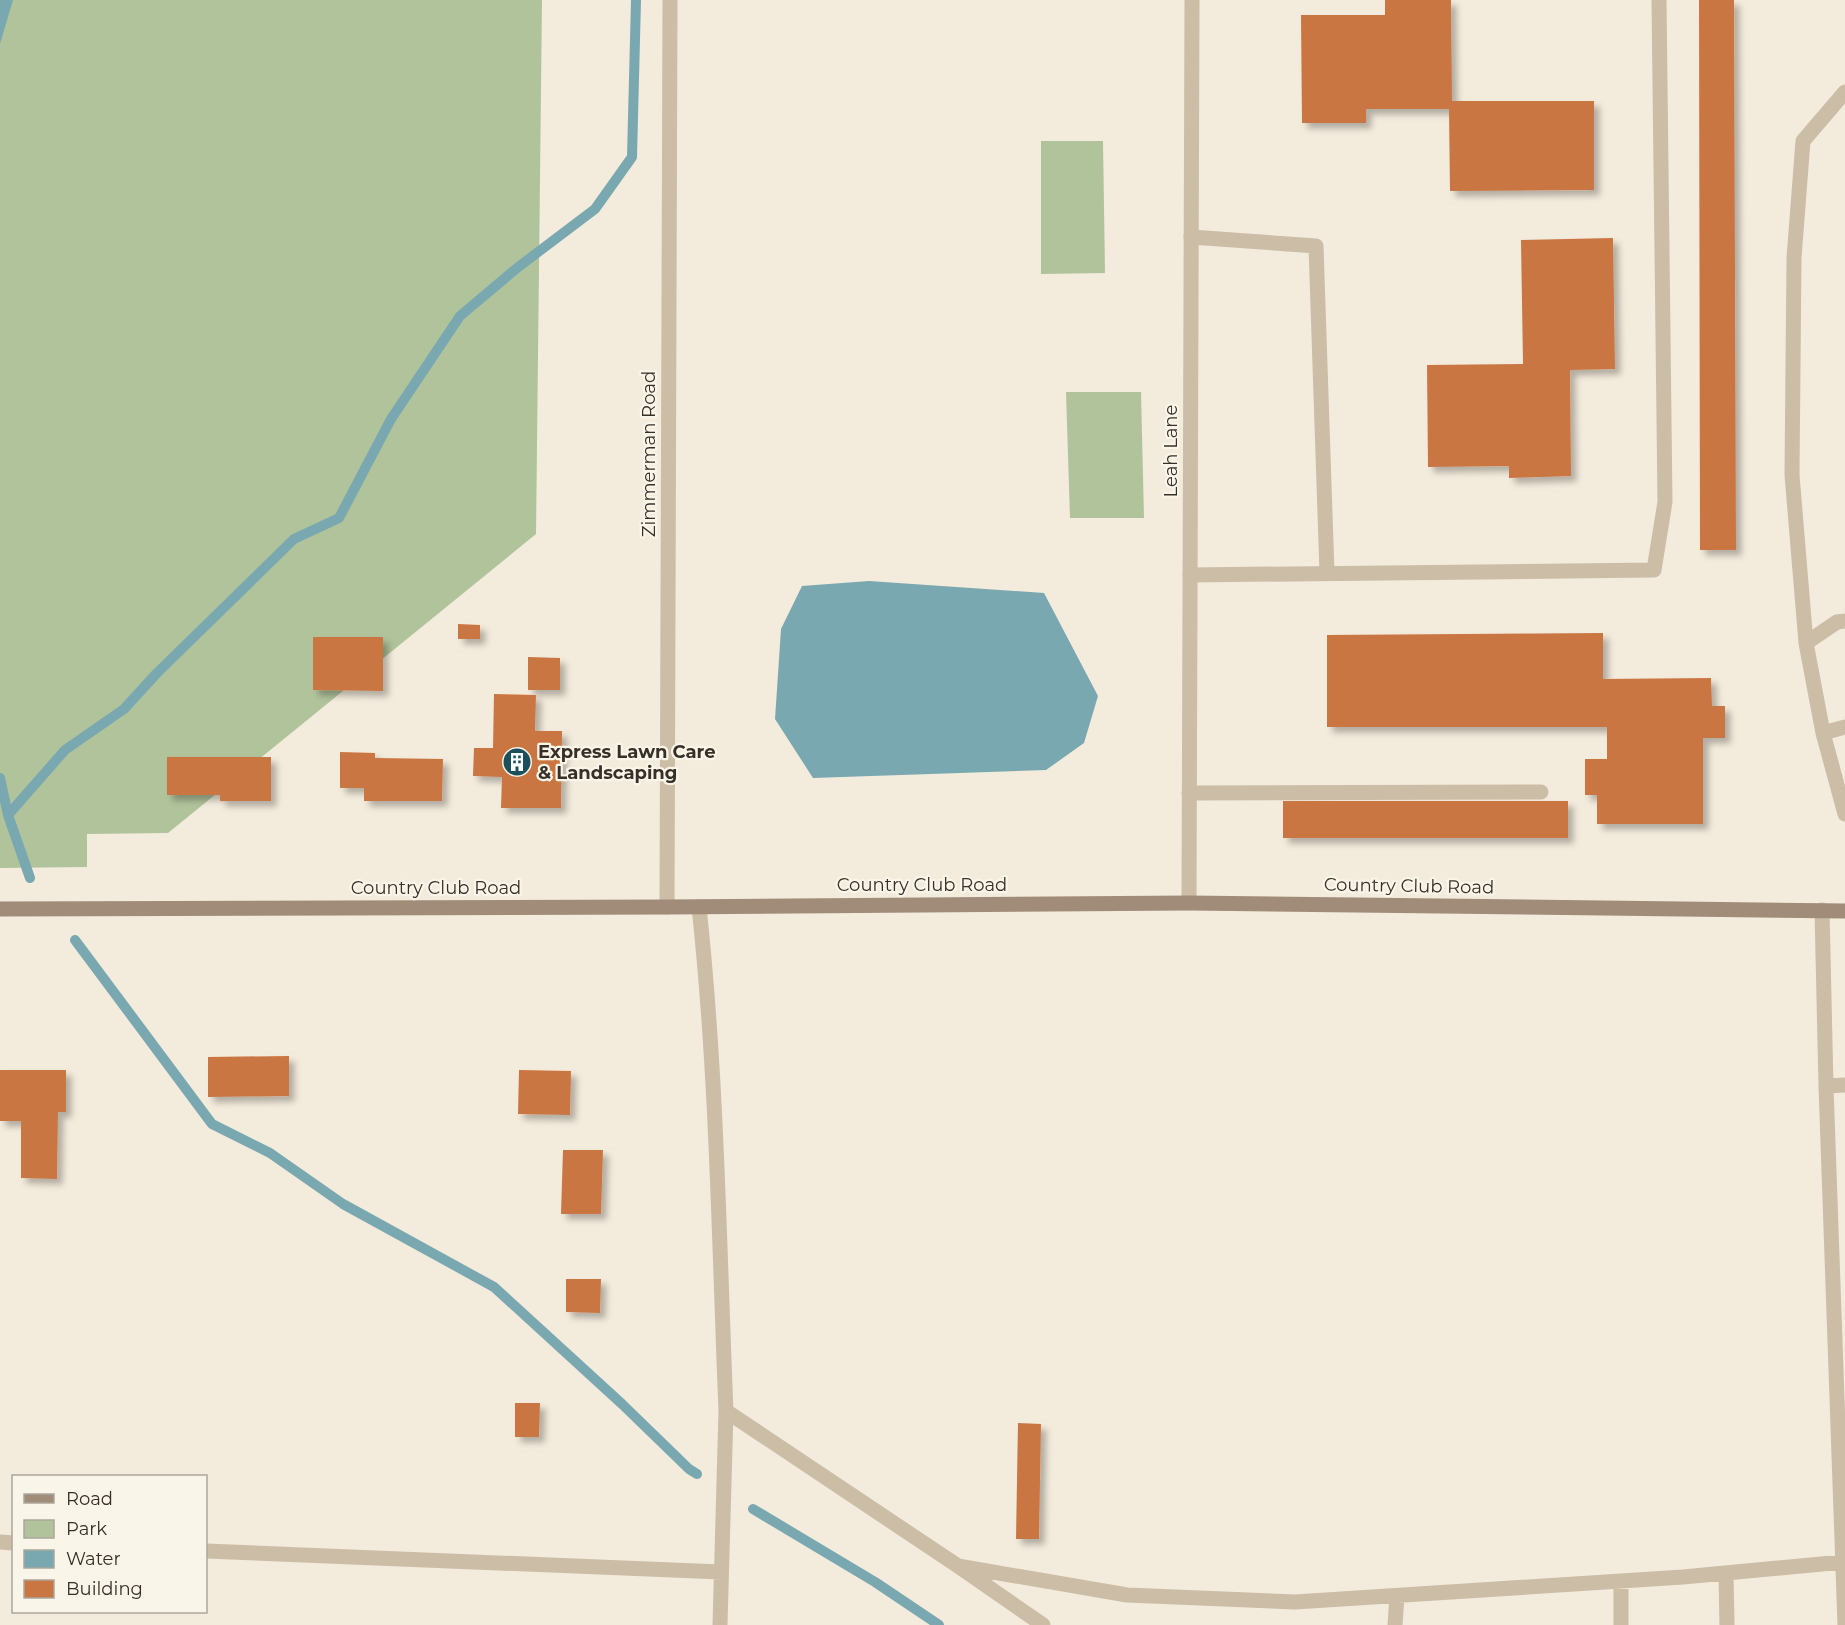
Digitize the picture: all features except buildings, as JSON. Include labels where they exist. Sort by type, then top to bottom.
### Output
[{"type":"street","name":"Zimmerman Road","points":[[667,907],[670,0]]},
{"type":"street","name":"Leah Lane","points":[[1189,903],[1192,0]]},
{"type":"street","points":[[1190,575],[1654,570],[1665,502],[1659,0]]},
{"type":"street","points":[[1845,92],[1803,141],[1794,258],[1792,475],[1806,643],[1823,733],[1845,814]]},
{"type":"street","points":[[1191,237],[1317,246],[1327,573]]},
{"type":"street","points":[[1806,643],[1837,622],[1845,621]]},
{"type":"street","points":[[1823,733],[1845,727]]},
{"type":"street","points":[[1189,793],[1541,792]]},
{"type":"street","name":"Country Club Road","points":[[0,909],[1189,903],[1845,911]]},
{"type":"street","points":[[699,907],[713,1099],[726,1411],[720,1625]]},
{"type":"street","points":[[1822,910],[1845,1625]]},
{"type":"street","points":[[1826,1086],[1845,1085]]},
{"type":"street","points":[[726,1411],[1043,1625]]},
{"type":"street","points":[[207,1551],[721,1572]]},
{"type":"street","points":[[958,1566],[1127,1596],[1295,1602],[1621,1582],[1843,1562]]},
{"type":"street","points":[[1726,1574],[1727,1625]]},
{"type":"street","points":[[1621,1582],[1621,1625]]},
{"type":"street","points":[[1395,1625],[1397,1596]]},
{"type":"green space","points":[[0,0],[542,0],[536,534],[168,833],[87,834],[87,867],[0,868]]},
{"type":"green space","points":[[1041,141],[1103,141],[1105,273],[1041,274]]},
{"type":"green space","points":[[1066,392],[1141,392],[1144,518],[1070,518]]},
{"type":"water","points":[[0,0],[13,0],[0,44]]},
{"type":"water","points":[[869,581],[1044,593],[1098,696],[1084,743],[1046,770],[813,778],[775,719],[781,629],[802,586]]},
{"type":"waterway","points":[[8,815],[65,750],[124,709],[157,673],[294,539],[339,518],[391,419],[460,316],[517,268],[595,209],[632,157],[636,0]]},
{"type":"waterway","points":[[0,778],[8,815],[30,878]]},
{"type":"waterway","points":[[75,940],[212,1124],[270,1153],[343,1204],[494,1287],[697,1474]]},
{"type":"waterway","points":[[753,1509],[875,1582],[939,1625]]},
{"type":"place","name":"Express Lawn Care & Landscaping","points":[[517,762]]}]
